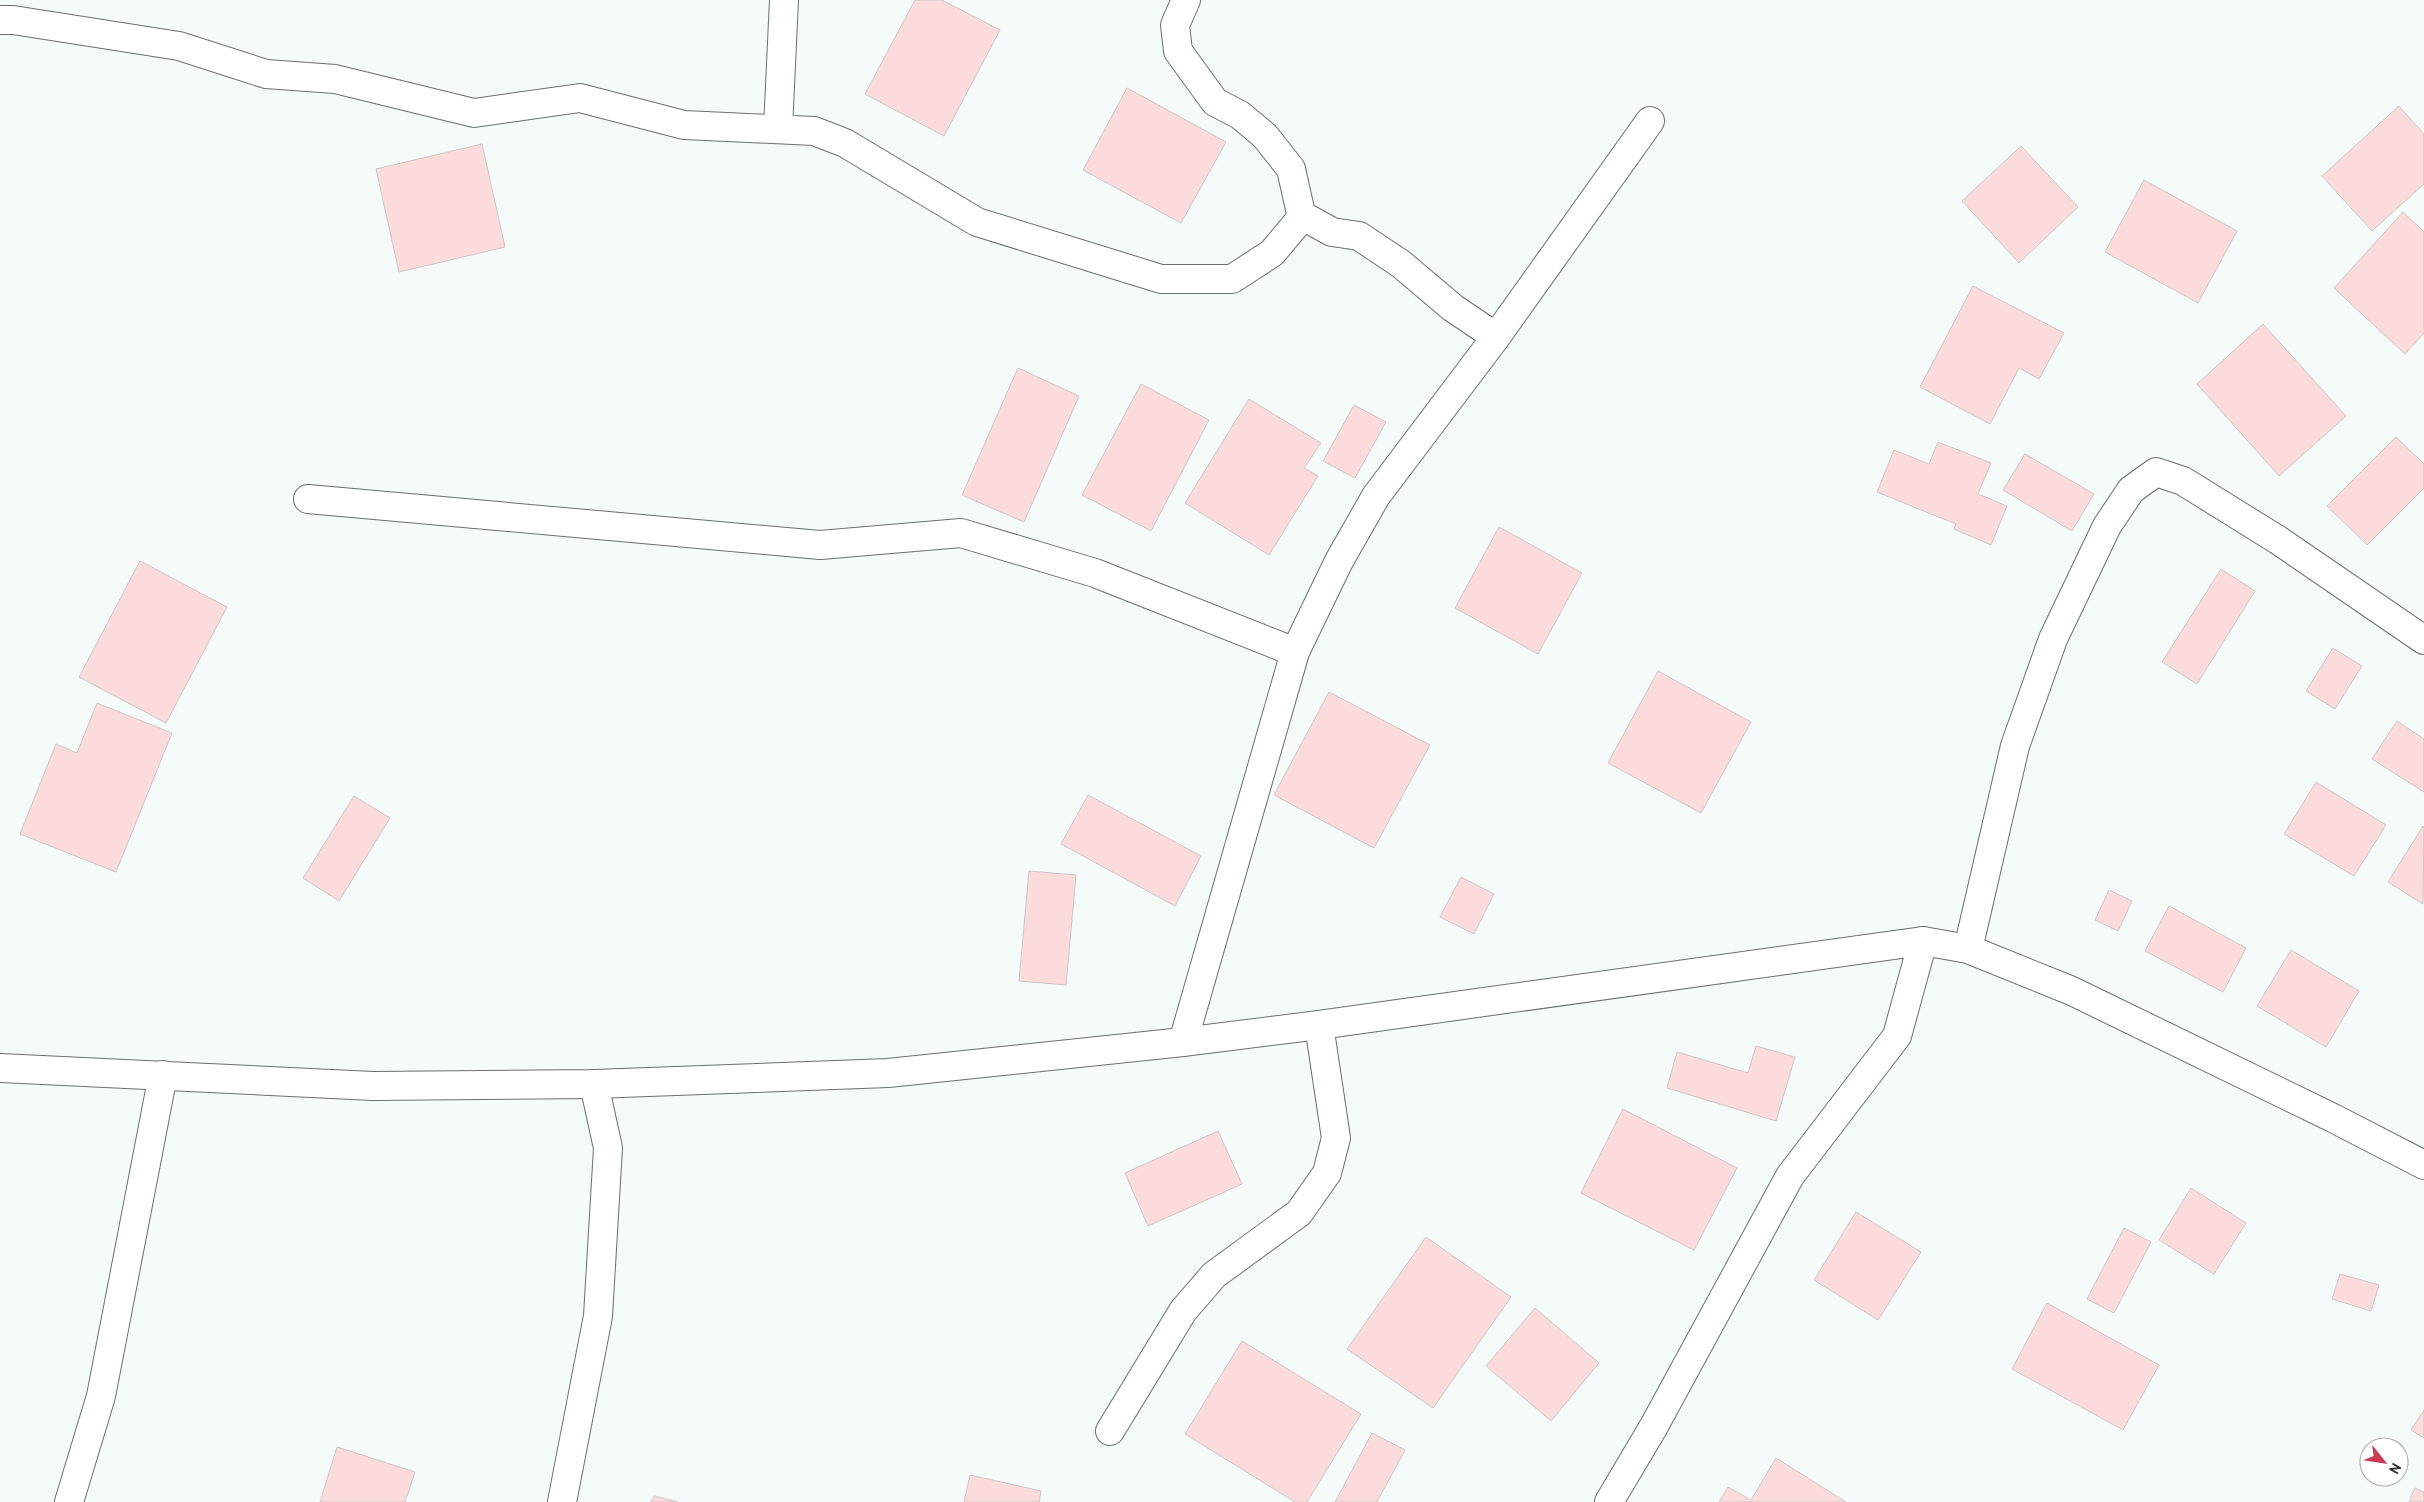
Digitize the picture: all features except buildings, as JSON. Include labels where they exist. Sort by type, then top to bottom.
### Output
[{"type":"street","points":[[778,129],[784,0]]},
{"type":"street","points":[[1186,0],[1175,24],[1178,51],[1197,81],[1215,102],[1240,115],[1265,136],[1291,170],[1302,218]]},
{"type":"street","points":[[0,20],[13,20],[179,46],[266,74],[335,79],[474,113],[580,98],[684,125],[814,131],[846,143],[977,222],[1161,278],[1232,279],[1272,253],[1303,216],[1332,232],[1359,236],[1401,264],[1453,308],[1496,337]]},
{"type":"street","points":[[1183,1042],[1295,652],[1339,561],[1376,496],[1496,337],[1650,121]]},
{"type":"street","points":[[1968,949],[2015,746],[2053,639],[2108,526],[2132,490],[2156,472],[2183,481],[2270,535],[2424,640]]},
{"type":"street","points":[[308,499],[820,545],[961,533],[1095,573],[1295,652]]},
{"type":"street","points":[[1609,1502],[1654,1426],[1790,1176],[1897,1036],[1923,941]]},
{"type":"street","points":[[0,1068],[373,1086],[594,1084],[888,1073],[1183,1042],[1319,1025],[1923,941],[1968,949],[2072,990],[2333,1118],[2424,1165]]},
{"type":"street","points":[[1110,1431],[1183,1311],[1214,1276],[1299,1213],[1327,1173],[1336,1138],[1319,1025]]},
{"type":"street","points":[[69,1502],[100,1396],[163,1075]]},
{"type":"street","points":[[562,1502],[598,1316],[608,1148],[594,1084]]}]
